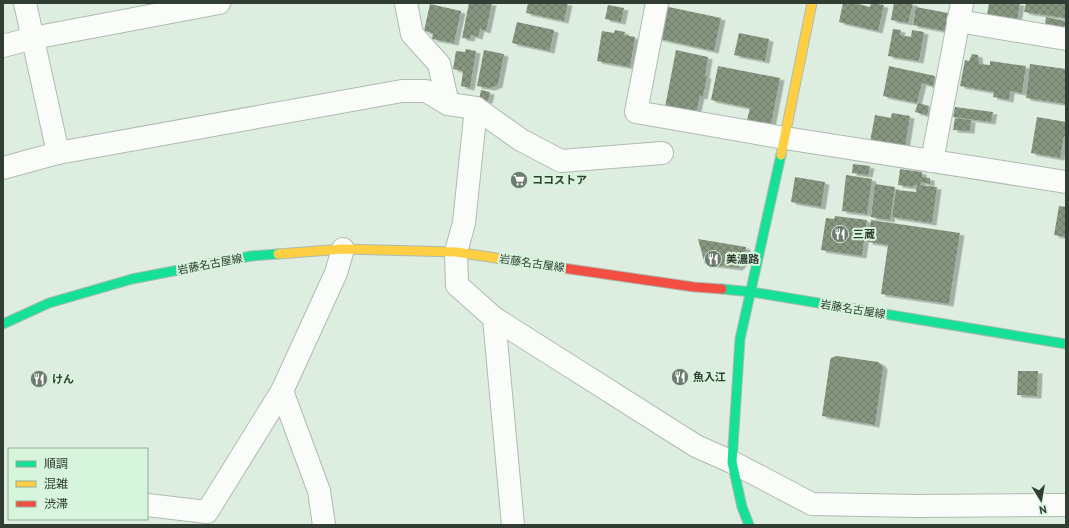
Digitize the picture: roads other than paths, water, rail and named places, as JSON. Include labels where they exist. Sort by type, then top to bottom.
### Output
[{"type":"main road","points":[[749,525],[742,507],[732,462],[740,339],[752,292],[785,138],[812,3]]},
{"type":"main road","name":"岩藤名古屋線","points":[[3,324],[49,303],[132,280],[251,256],[343,249],[456,252],[694,287],[752,292],[1066,344]]},
{"type":"street","points":[[25,3],[58,153]]},
{"type":"street","points":[[3,46],[32,38],[219,3]]},
{"type":"street","points":[[406,3],[412,34],[440,64],[448,104]]},
{"type":"street","points":[[657,3],[636,112],[785,138],[1066,182]]},
{"type":"street","points":[[932,161],[960,12],[1066,39]]},
{"type":"street","points":[[3,168],[58,153],[402,91],[426,91],[448,104],[476,108],[521,140],[561,161],[662,153]]},
{"type":"street","points":[[476,108],[464,223],[456,252],[457,286],[494,318],[696,446],[732,462],[812,504],[917,506],[1066,505]]},
{"type":"street","points":[[148,505],[207,512],[282,391],[336,273],[343,249]]},
{"type":"street","points":[[494,318],[513,525]]},
{"type":"street","points":[[282,391],[319,491],[324,525]]},
{"type":"place","name":"ココストア","points":[[519,180]]},
{"type":"place","name":"三蔵","points":[[840,234]]},
{"type":"place","name":"美濃路","points":[[713,259]]},
{"type":"place","name":"魚入江","points":[[680,377]]},
{"type":"place","name":"けん","points":[[39,379]]}]
